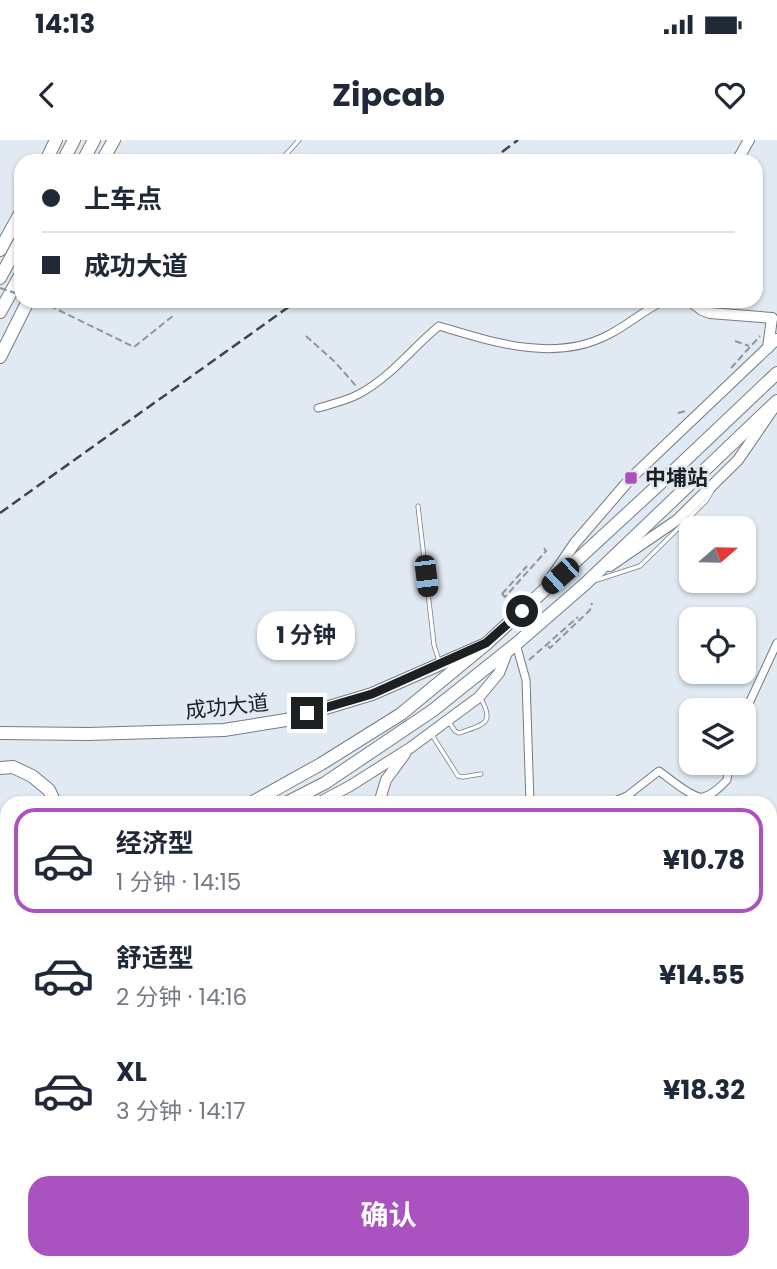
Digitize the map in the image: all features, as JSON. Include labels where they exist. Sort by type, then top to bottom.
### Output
[{"type":"main road","points":[[0,250],[10,235]]},
{"type":"main road","points":[[0,278],[10,235]]},
{"type":"main road","points":[[0,312],[14,287]]},
{"type":"main road","points":[[0,357],[24,308]]},
{"type":"main road","points":[[699,308],[710,313],[773,319],[768,348]]},
{"type":"main road","points":[[540,594],[575,543],[620,489],[777,339]]},
{"type":"main road","points":[[264,796],[401,714],[486,643],[777,373]]},
{"type":"main road","points":[[585,584],[677,520],[738,460],[777,402]]},
{"type":"main road","points":[[300,796],[325,783],[432,711],[512,647],[585,584],[777,402]]},
{"type":"main road","name":"成功大道","points":[[0,733],[88,734],[224,730],[286,720],[372,694],[486,643]]},
{"type":"main road","points":[[331,796],[410,748],[479,697],[499,673],[512,647]]},
{"type":"main road","points":[[381,796],[386,780],[410,748]]},
{"type":"main road","points":[[0,768],[13,766],[32,776],[49,790],[52,796]]},
{"type":"street","points":[[317,408],[362,393],[390,373],[439,326],[507,345],[561,348],[593,342],[608,336],[651,308]]},
{"type":"street","points":[[751,698],[777,643]]},
{"type":"street","points":[[512,647],[526,680],[530,796]]},
{"type":"street","points":[[627,796],[659,771],[694,796]]},
{"type":"street","points":[[706,796],[727,780],[728,775]]},
{"type":"lane","points":[[286,154],[299,140]]},
{"type":"lane","points":[[585,584],[640,566],[706,501],[723,475]]},
{"type":"lane","points":[[418,506],[434,645],[440,663]]},
{"type":"lane","points":[[448,721],[454,731],[459,733],[484,723],[488,711],[479,697]]},
{"type":"lane","points":[[431,733],[458,776],[481,774]]},
{"type":"path","points":[[54,308],[134,347],[174,315]]},
{"type":"path","points":[[732,367],[773,319]]},
{"type":"path","points":[[306,336],[347,374],[362,393]]},
{"type":"path","points":[[735,341],[750,347]]},
{"type":"path","points":[[678,412],[687,410]]},
{"type":"path","points":[[527,566],[502,594],[505,597],[546,551],[544,548]]},
{"type":"path","points":[[578,617],[547,646],[550,648],[590,610],[592,603]]},
{"type":"railway","points":[[499,154],[518,140]]},
{"type":"railway","points":[[0,513],[287,308]]},
{"type":"place","name":"中埔站","points":[[631,478]]},
{"type":"route","points":[[307,713],[372,694],[486,643],[522,611]]}]
